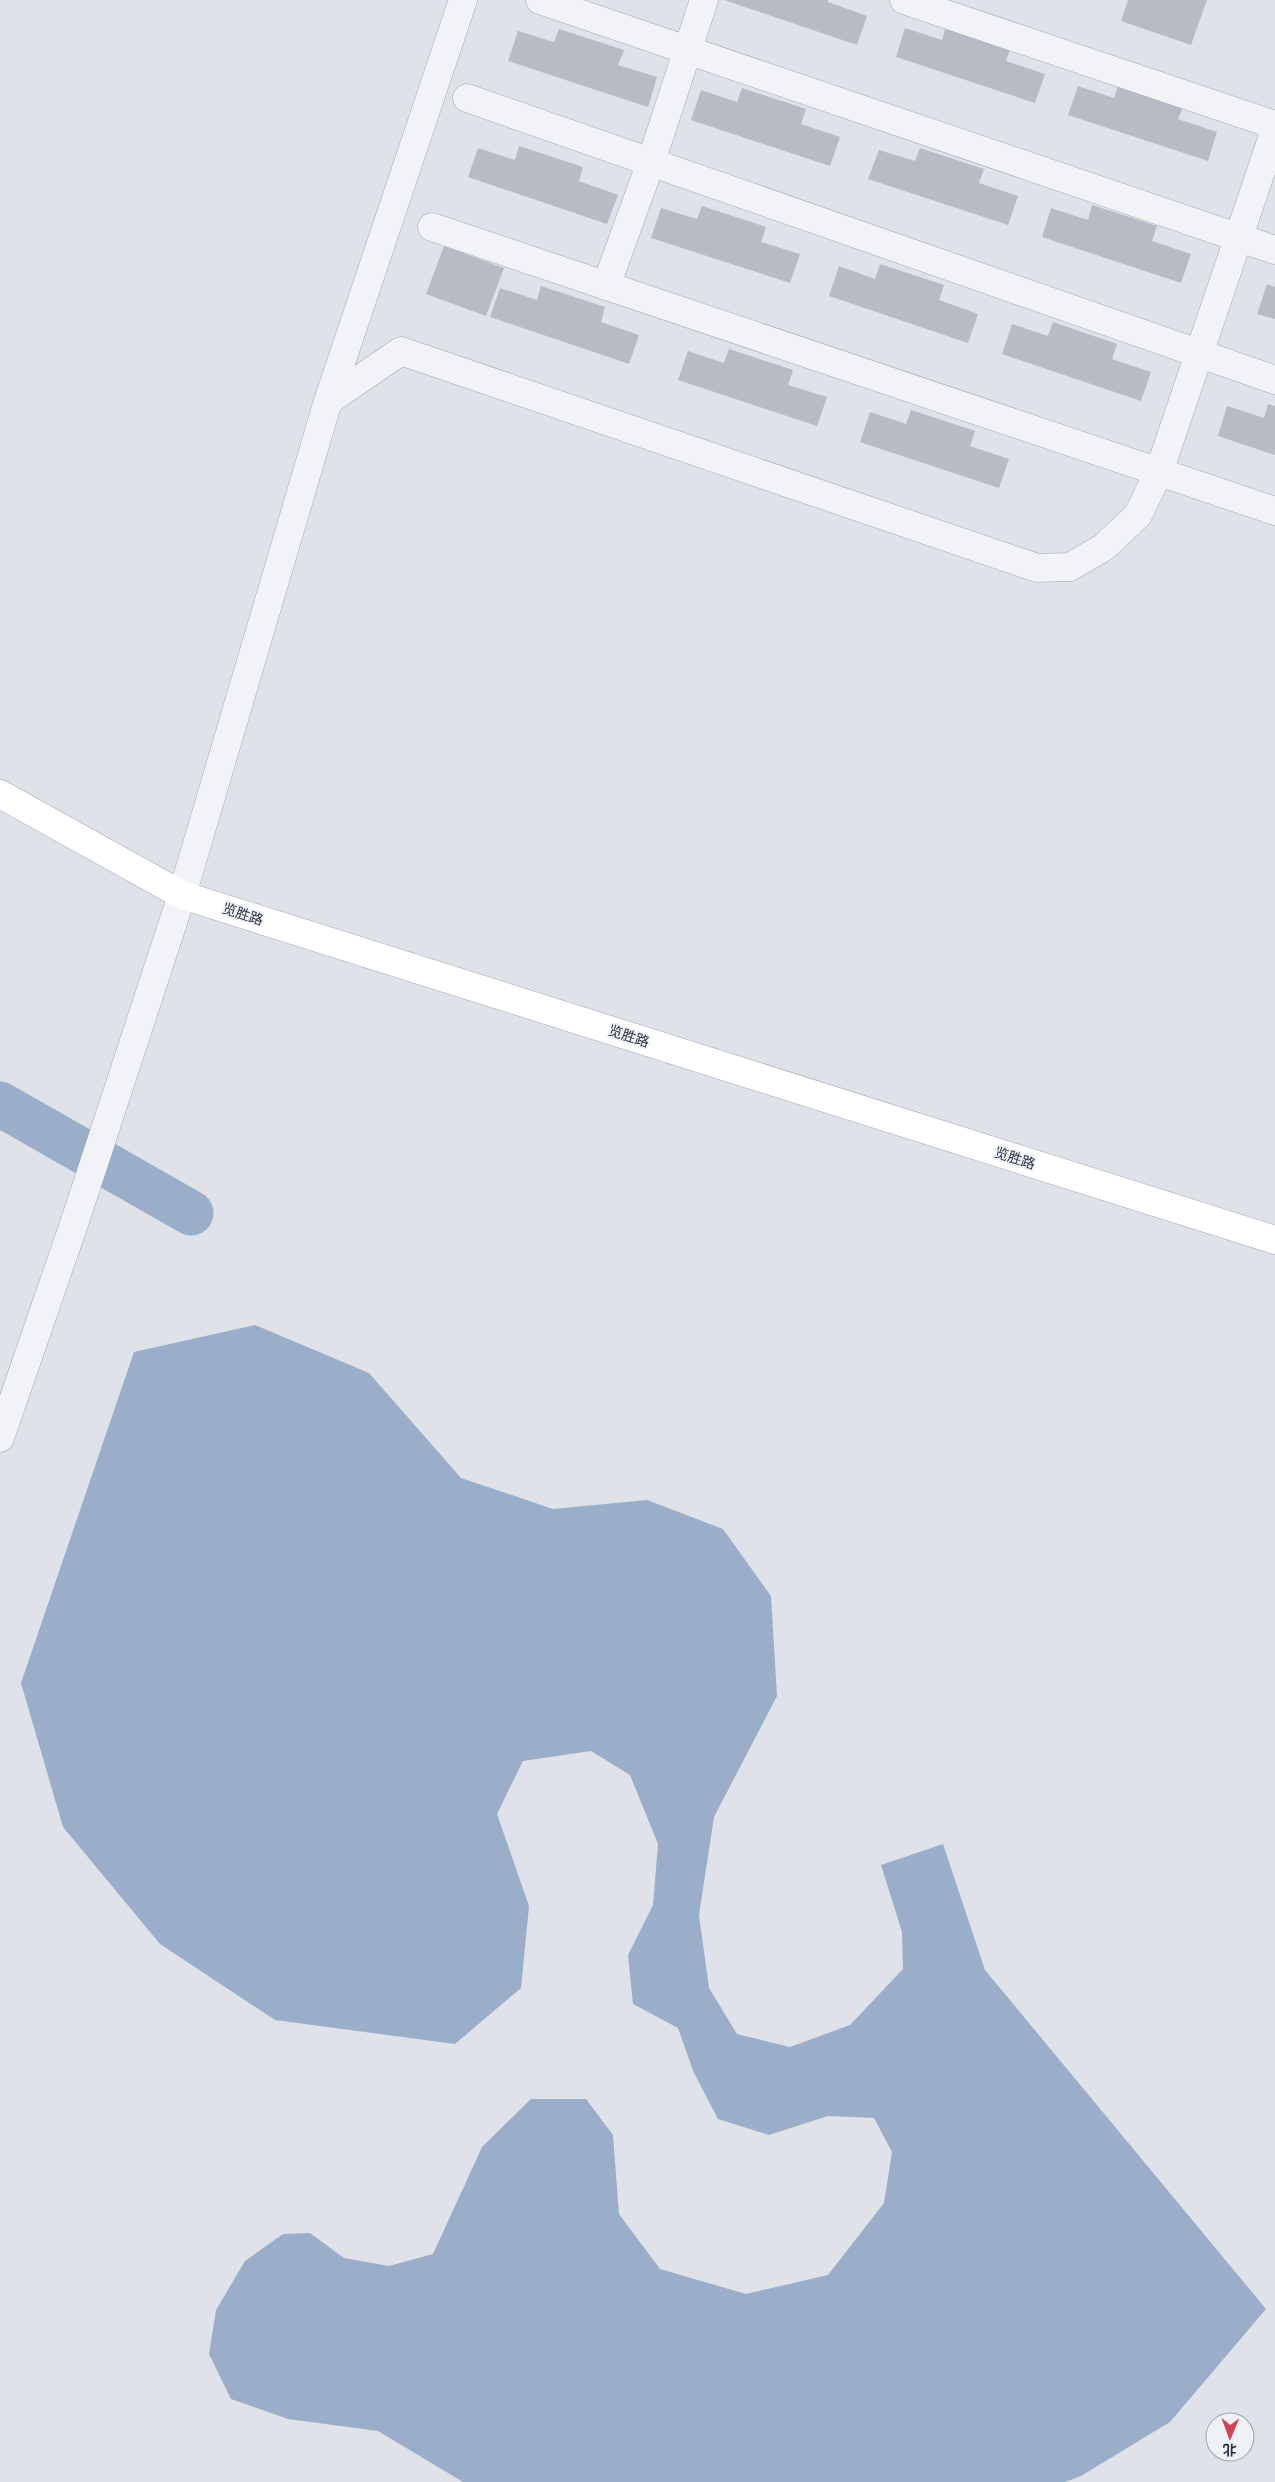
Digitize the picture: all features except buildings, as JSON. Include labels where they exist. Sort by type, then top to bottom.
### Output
[{"type":"main road","name":"览胜路","points":[[0,794],[182,895],[1275,1240]]},
{"type":"street","points":[[1,1432],[75,1221],[182,895],[328,401],[463,0]]},
{"type":"street","points":[[540,0],[1275,250]]},
{"type":"street","points":[[606,286],[651,162],[704,0]]},
{"type":"street","points":[[904,0],[1275,125]]},
{"type":"street","points":[[467,98],[1275,380]]},
{"type":"street","points":[[328,401],[401,351],[1036,568],[1070,568],[1104,547],[1138,514],[1159,472],[1275,130]]},
{"type":"street","points":[[432,227],[1275,511]]},
{"type":"water","points":[[255,1325],[369,1373],[461,1478],[553,1509],[647,1500],[723,1529],[771,1596],[777,1696],[714,1817],[699,1915],[709,1988],[737,2034],[790,2047],[850,2025],[903,1969],[902,1932],[881,1865],[943,1844],[985,1970],[1266,2309],[1170,2422],[1081,2476],[1065,2482],[463,2482],[378,2431],[288,2419],[231,2399],[209,2354],[216,2310],[245,2261],[283,2234],[310,2233],[344,2258],[389,2266],[433,2254],[482,2147],[531,2099],[586,2099],[613,2135],[619,2214],[660,2269],[746,2294],[828,2275],[884,2203],[892,2152],[874,2118],[828,2116],[769,2135],[718,2119],[694,2073],[678,2028],[633,2004],[628,1955],[653,1905],[658,1844],[630,1775],[591,1751],[523,1761],[497,1814],[529,1906],[521,1988],[455,2044],[275,2020],[160,1944],[63,1827],[21,1683],[134,1352]]},
{"type":"waterway","points":[[0,1104],[191,1213]]}]
